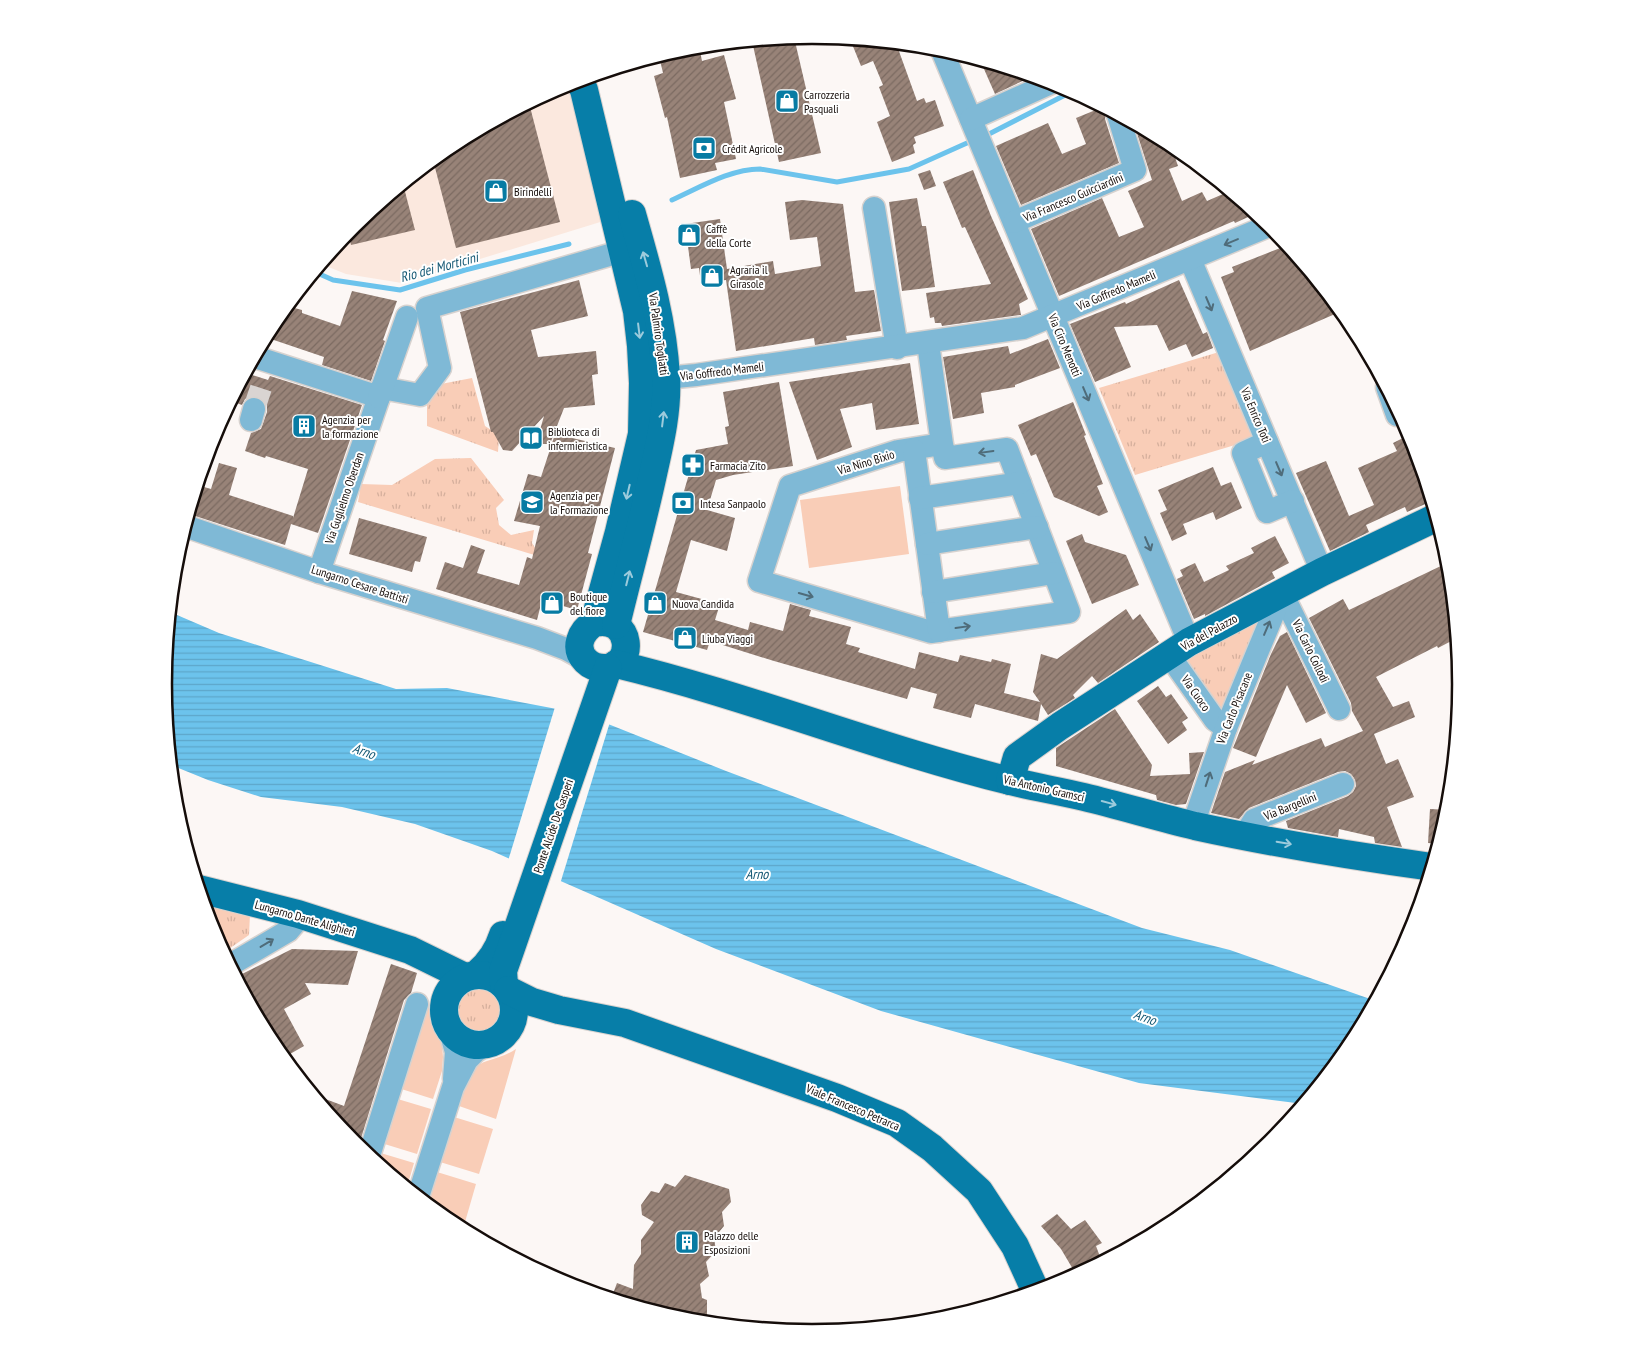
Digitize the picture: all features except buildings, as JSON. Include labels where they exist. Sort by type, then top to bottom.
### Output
[{"type":"main road","name":"Via Palmiro Togliatti","points":[[598,82],[657,306],[666,378],[661,438],[648,498],[600,655]]},
{"type":"main road","name":"Via Palmiro Togliatti","points":[[583,87],[637,311],[643,384],[642,434],[618,532],[600,655]]},
{"type":"main road","name":"Via del Palazzo","points":[[1010,781],[1017,757],[1060,726],[1179,648],[1322,572],[1431,520]]},
{"type":"main road","name":"Via Antonio Gramsci","points":[[600,655],[841,732],[1010,781],[1082,796],[1193,825],[1244,836],[1373,859],[1426,866]]},
{"type":"main road","name":"Ponte Alcide De Gasperi","points":[[506,988],[503,971],[505,949],[600,655]]},
{"type":"main road","name":"Lungarno Dante Alighieri","points":[[206,891],[298,914],[410,950],[471,975]]},
{"type":"main road","name":"Ponte Alcide De Gasperi","points":[[471,975],[485,967],[505,949]]},
{"type":"main road","name":"Lungarno Dante Alighieri","points":[[410,950],[432,968],[439,978],[446,996]]},
{"type":"main road","points":[[471,975],[496,979],[506,988],[513,1000],[513,1020],[508,1030],[494,1042],[485,1045],[465,1043],[450,1031],[444,1020],[443,1008],[450,988],[471,975]]},
{"type":"main road","name":"Viale Francesco Petrarca","points":[[506,988],[532,1002],[559,1010],[625,1023],[837,1098],[897,1123],[932,1148],[979,1191],[1015,1246],[1033,1285]]},
{"type":"main road","name":"Viale Francesco Petrarca","points":[[508,1030],[558,1020],[599,1019]]},
{"type":"street","name":"Via Ciro Menotti","points":[[945,58],[1054,316],[1179,648]]},
{"type":"street","points":[[971,119],[1042,87]]},
{"type":"street","name":"Via Francesco Guicciardini","points":[[1014,222],[1135,170],[1121,123]]},
{"type":"street","points":[[874,208],[897,348]]},
{"type":"street","name":"Via Goffredo Mameli","points":[[666,378],[897,348],[1023,328],[1263,228]]},
{"type":"street","points":[[263,366],[380,392],[420,395],[440,368],[427,308],[623,250]]},
{"type":"street","name":"Via Enrico Toti","points":[[1190,259],[1322,572]]},
{"type":"street","name":"Via Guglielmo Oberdan","points":[[319,572],[407,317]]},
{"type":"street","points":[[914,450],[939,631],[1068,612],[1007,449],[946,458],[943,454],[928,343]]},
{"type":"street","name":"Via Nino Bixio","points":[[939,631],[931,632],[759,581],[790,486],[898,452],[942,444]]},
{"type":"street","points":[[920,498],[1020,483]]},
{"type":"street","points":[[927,544],[1037,527]]},
{"type":"street","name":"Lungarno Cesare Battisti","points":[[192,528],[319,572],[537,638],[554,639],[600,655]]},
{"type":"street","points":[[933,592],[1054,573]]},
{"type":"street","name":"Via Carlo Collodi","points":[[1282,593],[1339,710]]},
{"type":"street","name":"Via Carlo Pisacane","points":[[1193,825],[1226,728],[1282,593]]},
{"type":"street","name":"Via Cuoco","points":[[1179,648],[1215,720],[1226,728]]},
{"type":"street","name":"Via Bargellini","points":[[1244,836],[1254,820],[1343,784]]},
{"type":"street","points":[[235,962],[288,931],[294,924],[298,914]]},
{"type":"street","points":[[371,1149],[417,1004]]},
{"type":"street","points":[[450,1031],[456,1052],[453,1087]]},
{"type":"street","points":[[420,1191],[453,1087],[467,1060],[485,1045]]},
{"type":"shaded area","points":[[570,92],[610,219],[402,283],[346,274],[327,266],[359,231],[422,176],[492,130],[529,110]]},
{"type":"green space","points":[[1219,352],[1255,439],[1135,475],[1099,388]]},
{"type":"green space","points":[[472,378],[485,426],[499,435],[498,452],[427,426],[427,394],[441,384]]},
{"type":"green space","points":[[471,458],[504,500],[496,508],[499,525],[511,535],[534,530],[532,543],[541,557],[358,502],[361,484],[392,485],[435,459]]},
{"type":"green space","points":[[900,486],[909,554],[809,568],[800,500]]},
{"type":"green space","points":[[1264,613],[1221,719],[1180,658]]},
{"type":"green space","points":[[209,899],[250,914],[249,935],[229,949]]},
{"type":"green space","points":[[481,983],[491,985],[499,991],[505,999],[507,1009],[505,1019],[499,1027],[491,1033],[481,1035],[471,1033],[463,1027],[457,1019],[455,1009],[457,999],[463,991],[471,985]]},
{"type":"green space","points":[[421,1005],[429,1008],[431,1023],[442,1044],[442,1071],[433,1099],[395,1087]]},
{"type":"green space","points":[[516,1049],[496,1119],[459,1106],[467,1079],[475,1068],[480,1064]]},
{"type":"green space","points":[[391,1097],[431,1109],[417,1154],[378,1142]]},
{"type":"green space","points":[[454,1117],[493,1129],[479,1174],[440,1162]]},
{"type":"green space","points":[[374,1151],[414,1163],[409,1182],[390,1166]]},
{"type":"green space","points":[[437,1172],[476,1184],[465,1222],[429,1198]]},
{"type":"water","name":"Arno","points":[[176,614],[219,633],[396,689],[447,688],[583,714],[726,771],[1142,928],[1230,950],[1370,999],[1321,1075],[1297,1103],[1139,1083],[881,1011],[716,949],[492,851],[415,824],[342,807],[261,797],[208,780],[177,767],[172,684]]},
{"type":"pier","points":[[555,707],[584,712],[610,722],[560,884],[508,861]]},
{"type":"waterway","name":"Rio dei Morticini","points":[[989,134],[1064,96]]},
{"type":"waterway","name":"Rio dei Morticini","points":[[672,200],[737,172],[760,169],[837,182],[909,169],[967,143]]},
{"type":"waterway","name":"Rio dei Morticini","points":[[320,274],[333,280],[400,290],[465,270],[569,244]]},
{"type":"tunnel","points":[[254,409],[264,379]]},
{"type":"place","name":"Carrozzeria Pasquali","points":[[787,101]]},
{"type":"place","name":"Crédit Agricole","points":[[704,148]]},
{"type":"place","name":"Birindelli","points":[[496,191]]},
{"type":"place","name":"Caffè della Corte","points":[[689,235]]},
{"type":"place","name":"Agraria il Girasole","points":[[712,276]]},
{"type":"place","name":"Agenzia per la formazione","points":[[304,426]]},
{"type":"place","name":"Biblioteca di infermieristica","points":[[531,438]]},
{"type":"place","name":"Farmacia Zito","points":[[693,465]]},
{"type":"place","name":"Agenzia per la Formazione","points":[[532,502]]},
{"type":"place","name":"Intesa Sanpaolo","points":[[683,503]]},
{"type":"place","name":"Boutique del fiore","points":[[552,603]]},
{"type":"place","name":"Nuova Candida","points":[[655,603]]},
{"type":"place","name":"Liuba Viaggi","points":[[685,638]]},
{"type":"place","name":"Palazzo delle Esposizioni","points":[[687,1242]]}]
